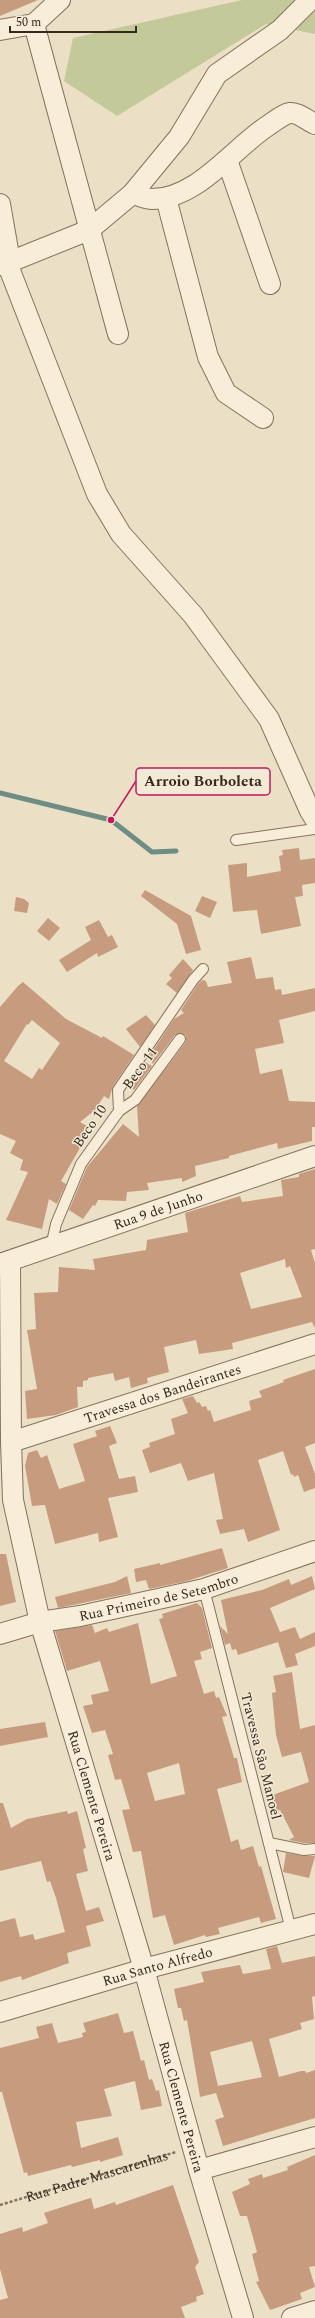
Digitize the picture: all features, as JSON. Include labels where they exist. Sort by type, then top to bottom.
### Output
[{"type":"street","points":[[0,30],[34,24],[60,0]]},
{"type":"street","points":[[4,264],[89,230],[132,194],[179,136],[217,74],[280,30],[310,0]]},
{"type":"street","points":[[34,24],[118,334]]},
{"type":"street","points":[[132,194],[151,199],[166,198],[192,186],[227,160],[252,136],[286,114],[294,113],[315,124]]},
{"type":"street","points":[[227,160],[270,284]]},
{"type":"street","points":[[166,198],[208,357],[226,393],[263,418]]},
{"type":"street","points":[[0,204],[8,250],[4,264],[97,494],[121,534],[193,615],[269,718],[310,811],[315,819]]},
{"type":"street","name":"Rua 9 de Junho","points":[[5,1262],[315,1156]]},
{"type":"street","name":"Rua Clemente Pereira","points":[[5,1262],[13,1500],[40,1622],[144,1969],[199,2170],[243,2318]]},
{"type":"street","name":"Travessa dos Bandeirantes","points":[[10,1442],[315,1344]]},
{"type":"street","name":"Rua Primeiro de Setembro","points":[[0,1634],[40,1622],[80,1616],[204,1589],[315,1551]]},
{"type":"street","name":"Rua Santo Alfredo","points":[[0,2012],[144,1969],[315,1924]]},
{"type":"street","points":[[199,2170],[315,2137]]},
{"type":"street","points":[[292,2318],[315,2311]]},
{"type":"lane","points":[[236,840],[315,829]]},
{"type":"lane","name":"Beco 10","points":[[51,1247],[56,1224],[81,1164],[120,1111],[118,1090],[192,980],[203,969]]},
{"type":"lane","name":"Beco 11","points":[[120,1111],[135,1100],[180,1039]]},
{"type":"lane","name":"Travessa São Manoel","points":[[204,1589],[291,1930]]},
{"type":"lane","points":[[269,1843],[304,1850],[315,1849]]},
{"type":"path","name":"Rua Padre Mascarenhas","points":[[0,2205],[193,2147]]},
{"type":"green space","points":[[242,0],[315,0],[315,34],[266,24],[117,116],[64,81],[73,38]]},
{"type":"building","points":[[0,0],[38,0],[0,16]]},
{"type":"building","points":[[299,848],[300,860],[315,858],[315,883],[302,885],[303,896],[295,897],[301,926],[261,934],[257,910],[233,912],[228,865],[247,863],[247,877],[281,871],[279,856],[283,855],[282,850]]},
{"type":"building","points":[[145,890],[191,916],[201,950],[186,954],[177,924],[141,896]]},
{"type":"building","points":[[202,896],[217,902],[210,918],[195,911]]},
{"type":"building","points":[[16,897],[24,899],[29,903],[27,913],[14,911]]},
{"type":"building","points":[[48,918],[60,928],[49,941],[37,931]]},
{"type":"building","points":[[99,920],[108,937],[112,935],[118,947],[98,957],[97,953],[67,972],[59,960],[91,940],[85,927]]},
{"type":"building","points":[[251,957],[256,979],[273,977],[275,990],[281,989],[282,995],[315,988],[315,1011],[279,1020],[284,1043],[255,1049],[260,1074],[282,1069],[289,1101],[315,1102],[315,1127],[312,1127],[312,1141],[278,1149],[277,1143],[229,1156],[229,1158],[195,1166],[196,1176],[182,1182],[182,1178],[147,1183],[149,1190],[127,1192],[126,1201],[98,1200],[95,1206],[93,1205],[83,1219],[69,1210],[87,1167],[123,1124],[139,1137],[137,1106],[185,1043],[186,1036],[181,1033],[175,1035],[153,1064],[148,1058],[174,1019],[184,1013],[181,1010],[198,984],[202,980],[206,981],[208,987],[232,983],[227,962]]},
{"type":"building","points":[[183,959],[193,970],[177,993],[166,984],[172,978],[169,975]]},
{"type":"building","points":[[23,982],[66,1019],[102,1038],[103,1036],[134,1055],[113,1086],[109,1099],[104,1096],[95,1110],[80,1122],[87,1126],[83,1131],[88,1134],[61,1181],[66,1184],[57,1204],[49,1199],[42,1229],[6,1220],[28,1172],[20,1170],[23,1160],[10,1153],[16,1141],[0,1134],[0,1007]],"holes":[[[32,1020],[60,1043],[42,1070],[39,1068],[32,1079],[4,1061],[27,1024],[28,1025]]]},
{"type":"building","points":[[146,1015],[155,1025],[140,1047],[126,1029]]},
{"type":"building","points":[[145,1062],[152,1066],[134,1090],[128,1086]]},
{"type":"building","points":[[315,1169],[315,1249],[311,1250],[315,1263],[315,1328],[312,1322],[232,1343],[233,1349],[199,1354],[196,1340],[164,1347],[169,1372],[147,1378],[148,1383],[131,1388],[129,1377],[115,1381],[113,1373],[88,1378],[88,1380],[83,1381],[83,1387],[77,1387],[78,1407],[56,1415],[27,1419],[25,1391],[37,1389],[27,1330],[36,1329],[34,1293],[58,1292],[59,1267],[95,1270],[93,1259],[146,1250],[147,1240],[188,1232],[185,1213],[240,1196],[242,1202],[283,1196],[281,1180],[299,1177],[299,1174]],"holes":[[[285,1259],[286,1268],[290,1266],[302,1297],[251,1309],[240,1273]]]},
{"type":"building","points":[[315,1369],[315,1443],[305,1447],[315,1474],[315,1488],[304,1492],[298,1475],[294,1477],[293,1474],[291,1475],[283,1451],[258,1460],[280,1530],[248,1542],[244,1529],[220,1534],[216,1520],[223,1519],[214,1473],[188,1481],[181,1463],[150,1473],[142,1450],[150,1447],[149,1443],[175,1434],[171,1419],[188,1413],[182,1399],[193,1396],[197,1403],[199,1402],[202,1407],[206,1406],[208,1411],[210,1410],[214,1422],[251,1410],[249,1401],[262,1397],[259,1391],[284,1382],[283,1380]]},
{"type":"building","points":[[110,1426],[117,1443],[109,1446],[119,1479],[135,1476],[138,1492],[108,1498],[118,1537],[99,1542],[98,1533],[55,1544],[45,1505],[32,1506],[25,1466],[28,1453],[37,1450],[41,1458],[47,1455],[59,1489],[85,1481],[73,1444],[97,1436],[95,1431]]},
{"type":"building","points":[[222,1548],[228,1568],[187,1581],[149,1589],[146,1580],[136,1582],[134,1569],[160,1563],[160,1565]]},
{"type":"building","points":[[0,1554],[6,1554],[16,1602],[0,1606]]},
{"type":"building","points":[[127,1576],[131,1593],[58,1608],[55,1597],[115,1582]]},
{"type":"building","points":[[312,1576],[315,1589],[270,1608],[280,1632],[295,1627],[300,1639],[315,1632],[315,1646],[295,1654],[298,1665],[286,1668],[278,1642],[238,1655],[236,1649],[232,1650],[230,1643],[225,1645],[220,1626],[228,1634],[221,1600],[262,1590],[289,1579],[291,1585]]},
{"type":"building","points":[[197,1603],[202,1608],[212,1648],[200,1652],[202,1659],[194,1661],[204,1694],[214,1691],[216,1698],[219,1697],[227,1716],[222,1717],[234,1758],[237,1758],[242,1782],[217,1789],[231,1842],[238,1839],[241,1850],[253,1846],[259,1867],[261,1866],[276,1919],[261,1923],[259,1917],[218,1928],[220,1934],[206,1937],[205,1935],[174,1945],[165,1915],[153,1918],[141,1851],[133,1852],[122,1810],[130,1809],[121,1779],[115,1780],[108,1755],[113,1754],[105,1730],[92,1733],[83,1706],[93,1704],[91,1695],[109,1691],[100,1661],[67,1671],[55,1631],[92,1625],[95,1633],[107,1628],[109,1632],[138,1623],[151,1684],[177,1676],[159,1619],[163,1618],[162,1614]],"holes":[[[179,1763],[185,1794],[155,1801],[147,1773]]]},
{"type":"building","points":[[292,1672],[300,1729],[315,1725],[315,1843],[304,1843],[289,1840],[294,1837],[280,1810],[271,1812],[267,1797],[309,1782],[301,1752],[282,1757],[276,1735],[272,1693],[276,1692],[273,1676]]},
{"type":"building","points":[[45,1722],[48,1737],[0,1746],[0,1729]]},
{"type":"building","points":[[0,1803],[3,1803],[11,1828],[27,1819],[67,1811],[68,1814],[77,1811],[86,1848],[83,1849],[88,1871],[76,1874],[86,1911],[99,1907],[104,1921],[86,1926],[91,1946],[67,1953],[69,1963],[22,1980],[21,1976],[0,1982],[0,1922],[15,1918],[20,1937],[33,1934],[35,1940],[65,1932],[56,1898],[50,1881],[47,1882],[41,1861],[0,1871]]},
{"type":"building","points":[[286,1853],[303,1856],[315,1856],[309,1878],[283,1872]]},
{"type":"building","points":[[277,1946],[282,1963],[315,1956],[315,1996],[312,1997],[314,2019],[300,2023],[302,2029],[269,2039],[279,2077],[301,2071],[305,2071],[306,2073],[315,2070],[315,2118],[223,2146],[215,2120],[224,2117],[216,2093],[200,2097],[187,2020],[184,2021],[181,2008],[178,2008],[174,1989],[204,1982],[201,1972],[240,1965],[243,1974],[271,1969],[266,1949]],"holes":[[[252,2041],[262,2077],[218,2086],[210,2052]]]},
{"type":"building","points":[[118,2013],[124,2033],[133,2031],[141,2061],[144,2060],[149,2080],[152,2079],[156,2091],[159,2090],[162,2106],[141,2110],[135,2081],[104,2089],[112,2116],[76,2122],[81,2148],[118,2137],[123,2155],[100,2162],[100,2160],[72,2167],[71,2165],[28,2176],[27,2172],[24,2173],[2,2092],[0,2092],[0,2048],[39,2038],[36,2027],[52,2023],[58,2043],[83,2037],[82,2033],[86,2032],[83,2023]]},
{"type":"building","points":[[315,2155],[315,2266],[309,2267],[315,2287],[300,2293],[302,2299],[270,2310],[256,2282],[259,2281],[252,2254],[257,2252],[247,2216],[240,2216],[232,2192],[250,2184],[248,2179],[262,2174],[263,2178],[288,2170],[287,2167]]},
{"type":"building","points":[[173,2185],[199,2262],[195,2267],[204,2294],[196,2297],[197,2301],[181,2307],[185,2318],[0,2318],[0,2300],[8,2298],[0,2269],[0,2234],[22,2227],[23,2232],[48,2223],[44,2213],[91,2198],[94,2209],[115,2202],[116,2205]]},
{"type":"waterway","points":[[0,793],[111,820],[152,852],[176,851]]},
{"type":"place","name":"Arroio Borboleta","points":[[111,820]]}]
